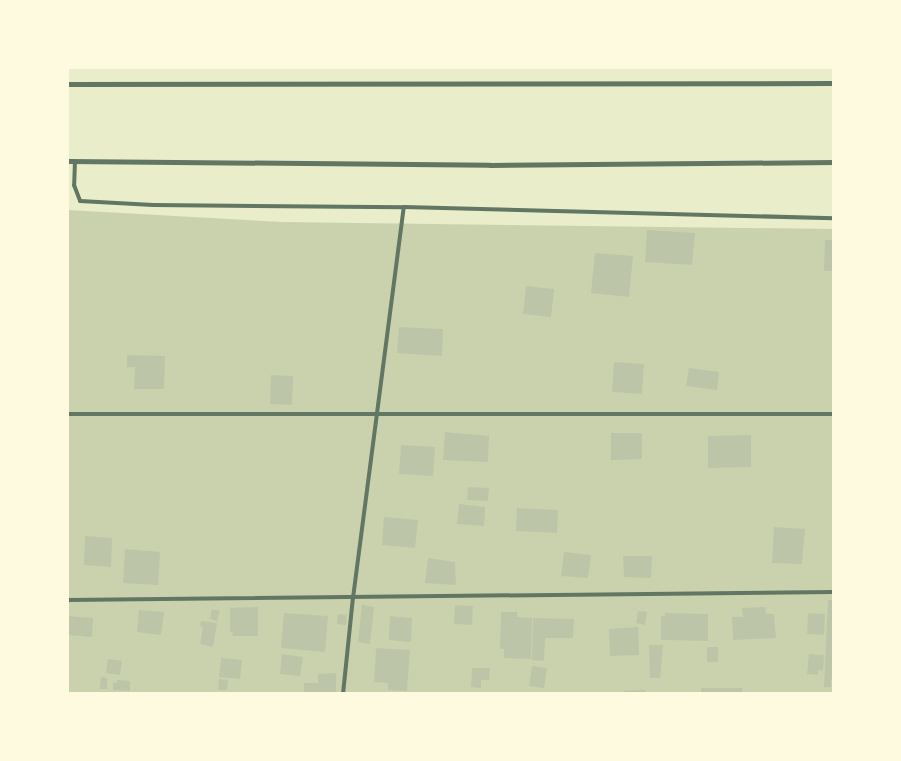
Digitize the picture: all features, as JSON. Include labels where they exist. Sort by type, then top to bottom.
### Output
[{"type":"street","points":[[68,84],[834,83]]},
{"type":"street","points":[[68,161],[490,166],[834,162]]},
{"type":"lane","points":[[74,161],[74,185],[80,201],[153,205],[404,207],[834,218]]},
{"type":"lane","points":[[343,694],[353,598],[404,207]]},
{"type":"lane","points":[[68,414],[834,414]]},
{"type":"lane","points":[[68,600],[834,592]]},
{"type":"green space","points":[[68,210],[281,222],[833,229],[833,693],[68,693]]},
{"type":"building","points":[[647,230],[695,233],[692,265],[645,262]]},
{"type":"building","points":[[825,240],[834,240],[834,271],[824,271]]},
{"type":"building","points":[[595,253],[633,256],[629,297],[591,293]]},
{"type":"building","points":[[526,286],[554,289],[551,317],[523,314]]},
{"type":"building","points":[[399,327],[443,329],[442,356],[397,353]]},
{"type":"building","points":[[127,355],[165,356],[164,389],[134,389],[135,367],[127,367]]},
{"type":"building","points":[[614,362],[644,364],[642,394],[612,392]]},
{"type":"building","points":[[689,368],[719,372],[717,390],[686,386]]},
{"type":"building","points":[[271,375],[293,376],[292,405],[270,404]]},
{"type":"building","points":[[445,432],[489,436],[488,462],[443,460]]},
{"type":"building","points":[[611,433],[642,433],[642,459],[611,460]]},
{"type":"building","points":[[751,435],[751,467],[708,468],[708,436]]},
{"type":"building","points":[[401,445],[435,447],[433,476],[399,474]]},
{"type":"building","points":[[468,487],[489,488],[488,501],[467,500]]},
{"type":"building","points":[[459,504],[485,507],[484,526],[457,524]]},
{"type":"building","points":[[517,508],[558,510],[557,533],[516,531]]},
{"type":"building","points":[[384,517],[418,520],[415,548],[382,545]]},
{"type":"building","points":[[774,527],[805,529],[802,564],[772,563]]},
{"type":"building","points":[[85,536],[112,538],[111,567],[84,565]]},
{"type":"building","points":[[125,549],[160,552],[158,585],[123,583]]},
{"type":"building","points":[[564,552],[591,555],[588,578],[561,576]]},
{"type":"building","points":[[623,556],[652,556],[651,578],[624,577]]},
{"type":"building","points":[[428,558],[455,562],[456,585],[425,583]]},
{"type":"building","points":[[828,600],[834,600],[834,679],[831,679],[831,687],[824,687]]},
{"type":"building","points":[[362,605],[374,607],[370,644],[358,642]]},
{"type":"building","points":[[455,605],[473,606],[472,625],[454,624]]},
{"type":"building","points":[[258,607],[258,636],[232,636],[233,632],[230,632],[230,608]]},
{"type":"building","points":[[765,607],[766,614],[774,614],[776,638],[733,640],[732,617],[743,617],[742,608]]},
{"type":"building","points":[[212,609],[220,611],[217,621],[210,619]]},
{"type":"building","points":[[139,610],[164,612],[161,635],[137,632]]},
{"type":"building","points":[[638,611],[647,612],[645,625],[636,623]]},
{"type":"building","points":[[501,612],[517,612],[517,617],[532,618],[531,659],[504,658],[504,649],[500,649]]},
{"type":"building","points":[[284,613],[328,616],[325,652],[281,648]]},
{"type":"building","points":[[665,613],[708,614],[708,641],[661,640],[661,616],[665,616]]},
{"type":"building","points":[[808,613],[825,614],[824,635],[807,634]]},
{"type":"building","points":[[338,614],[347,615],[346,625],[337,624]]},
{"type":"building","points":[[68,616],[93,618],[92,637],[68,635]]},
{"type":"building","points":[[390,616],[412,618],[411,642],[389,640]]},
{"type":"building","points":[[533,618],[574,619],[573,638],[545,638],[544,661],[532,660]]},
{"type":"building","points":[[201,621],[217,623],[213,647],[200,644],[203,627],[200,626]]},
{"type":"building","points":[[638,627],[639,655],[610,656],[609,629]]},
{"type":"building","points":[[649,645],[663,645],[660,678],[650,678]]},
{"type":"building","points":[[707,647],[718,647],[718,662],[707,662]]},
{"type":"building","points":[[376,648],[410,650],[407,691],[388,690],[388,683],[374,682]]},
{"type":"building","points":[[282,654],[303,657],[300,676],[280,674]]},
{"type":"building","points":[[809,654],[824,655],[823,671],[818,670],[818,675],[807,674]]},
{"type":"building","points":[[221,658],[242,660],[240,679],[219,677]]},
{"type":"building","points":[[108,659],[122,661],[120,675],[106,673]]},
{"type":"building","points":[[532,666],[547,668],[544,688],[529,686]]},
{"type":"building","points":[[472,668],[490,668],[489,680],[481,680],[481,688],[471,687]]},
{"type":"building","points":[[336,673],[336,692],[304,692],[304,683],[318,683],[318,674]]},
{"type":"building","points":[[101,677],[107,678],[107,689],[100,689]]},
{"type":"building","points":[[219,679],[228,680],[227,690],[218,690]]},
{"type":"building","points":[[117,680],[130,681],[130,691],[113,690],[113,683],[117,683]]},
{"type":"building","points":[[701,688],[742,688],[742,694],[701,694]]},
{"type":"building","points":[[645,690],[645,694],[624,694],[624,691]]}]
